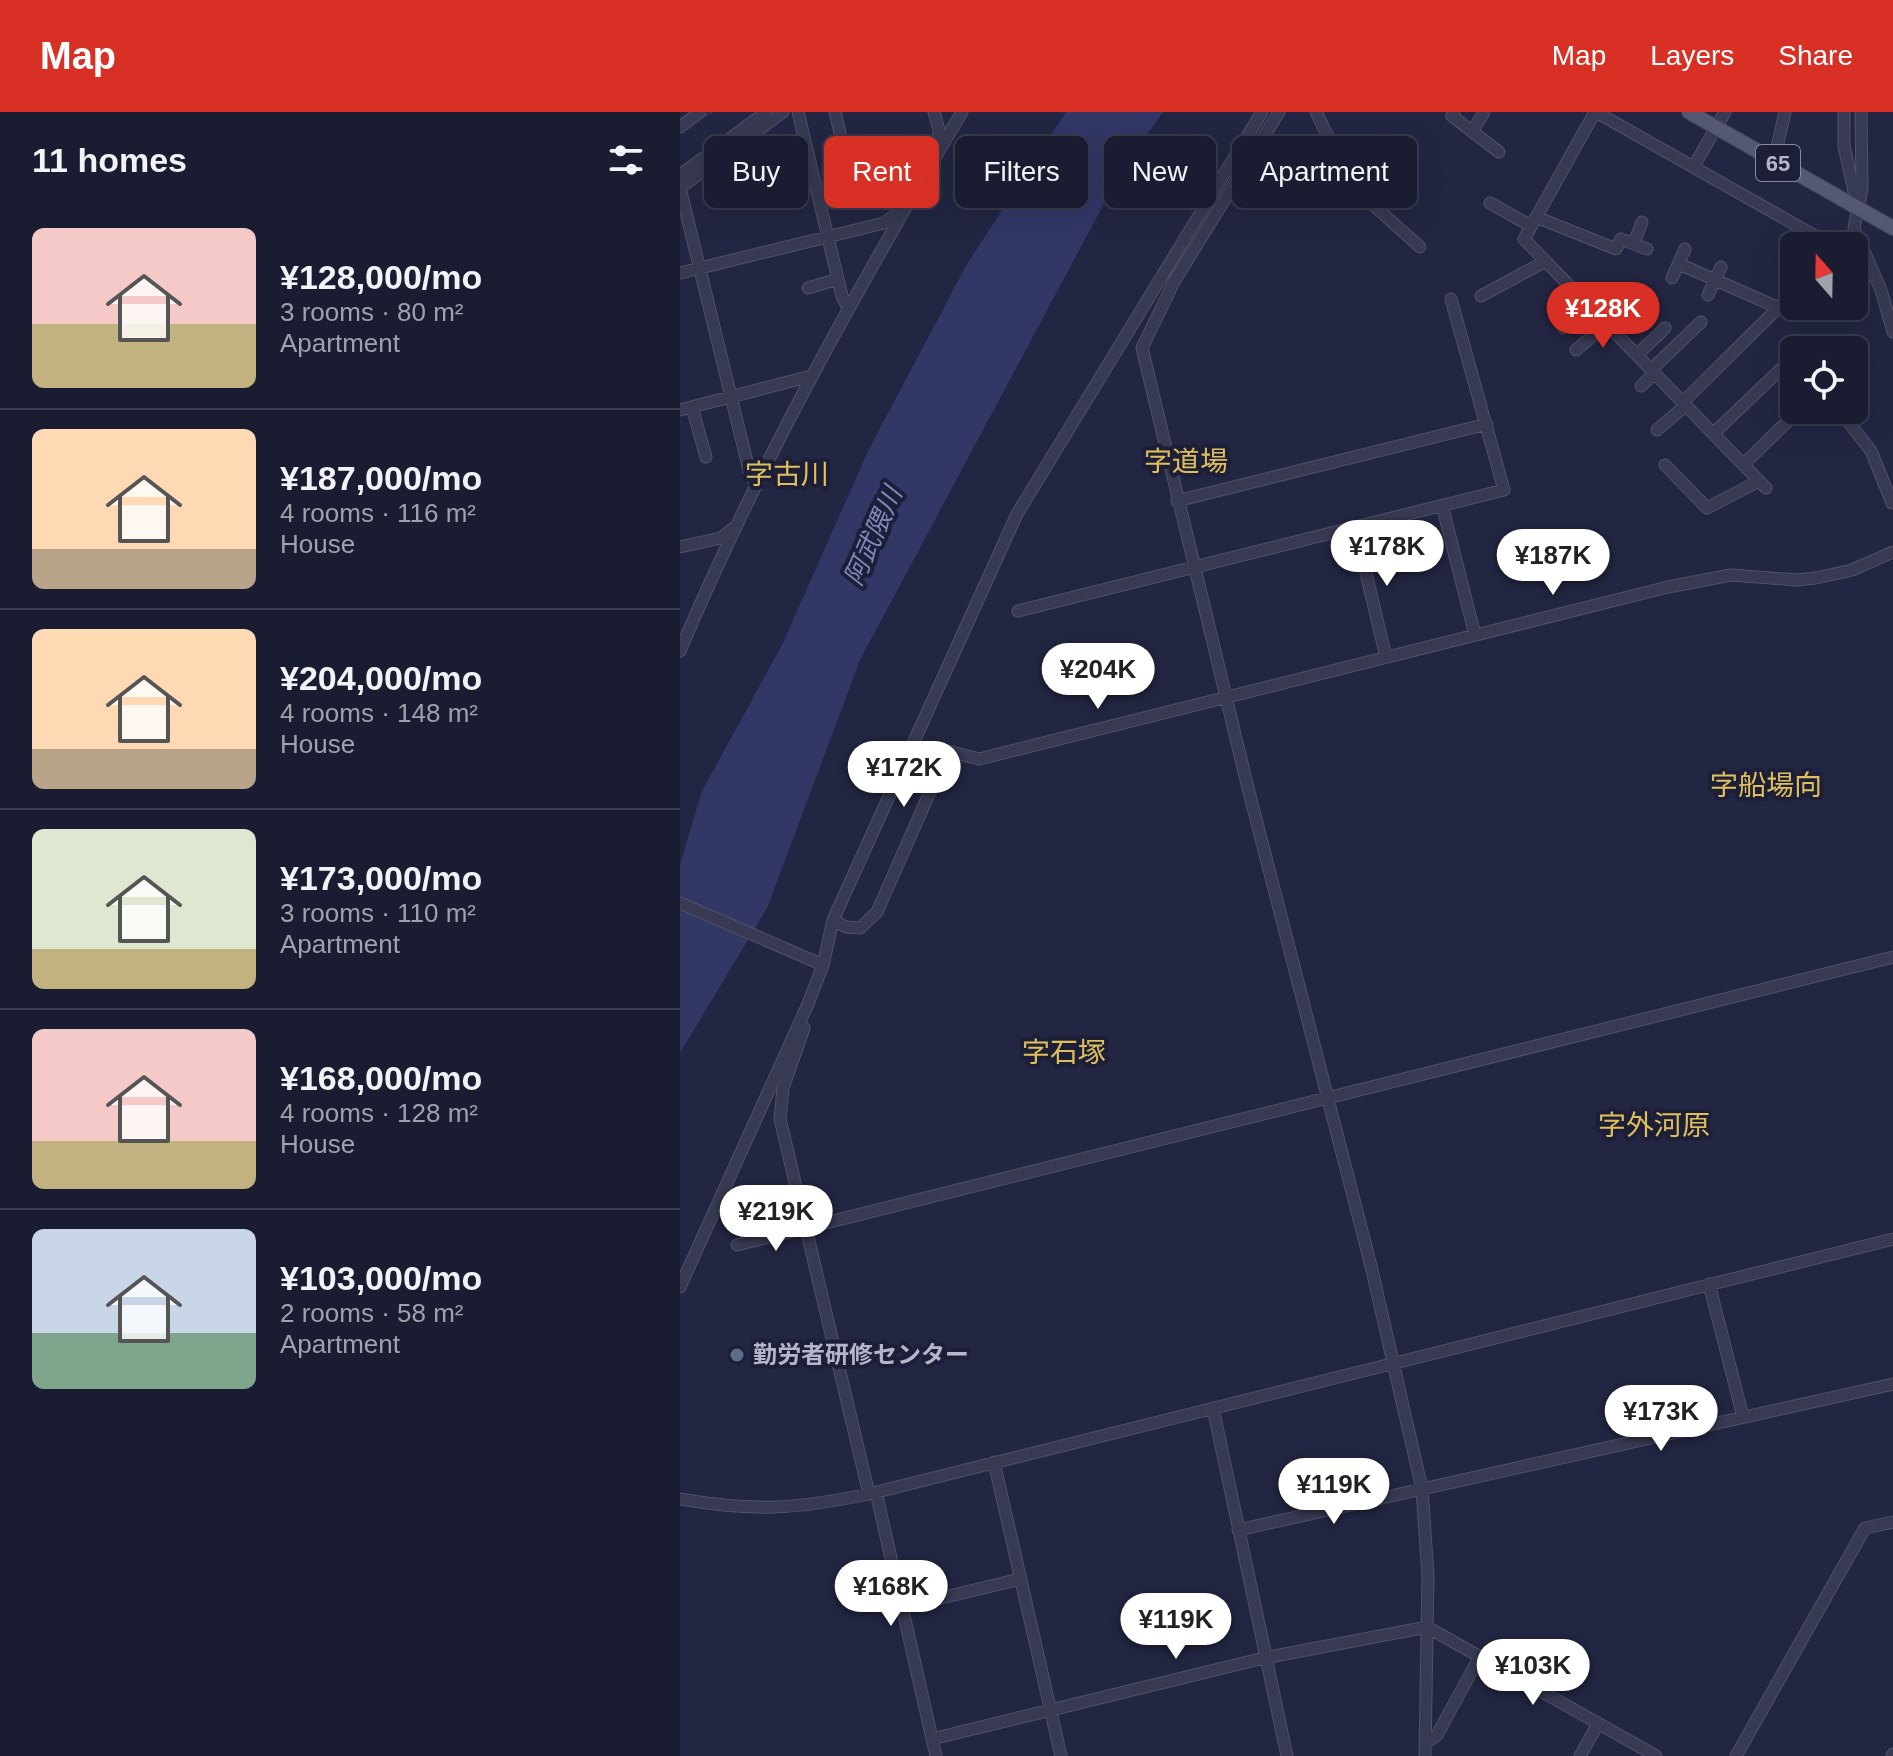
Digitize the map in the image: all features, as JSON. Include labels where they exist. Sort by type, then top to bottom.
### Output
[{"type":"main road","name":"65","points":[[1689,112],[1893,228]]},
{"type":"street","points":[[680,175],[766,112]]},
{"type":"street","points":[[756,485],[750,474],[680,188],[783,112]]},
{"type":"street","points":[[835,112],[841,136]]},
{"type":"street","points":[[934,112],[936,136]]},
{"type":"street","points":[[939,150],[962,112]]},
{"type":"street","points":[[936,1756],[904,1607],[872,1493],[779,1106],[833,920],[1017,514],[1262,112]]},
{"type":"street","points":[[1279,112],[1175,280],[1142,348],[1177,501],[1422,1489],[1427,1532],[1425,1756]]},
{"type":"street","points":[[1316,112],[1352,186],[1420,247]]},
{"type":"street","points":[[1454,112],[1452,116],[1499,152]]},
{"type":"street","points":[[1472,132],[1484,112]]},
{"type":"street","points":[[1665,465],[1707,508],[1762,485],[1524,239],[1596,112],[1694,166],[1803,232]]},
{"type":"street","points":[[1694,166],[1725,112]]},
{"type":"street","points":[[1774,161],[1785,112]]},
{"type":"street","points":[[1844,112],[1844,146],[1862,211]]},
{"type":"street","points":[[1861,112],[1862,211],[1856,235],[1893,332]]},
{"type":"street","points":[[680,127],[693,114]]},
{"type":"street","points":[[801,114],[838,279],[848,308]]},
{"type":"street","points":[[1490,203],[1533,222],[1616,249],[1621,239],[1647,249]]},
{"type":"street","points":[[680,273],[884,223],[905,208]]},
{"type":"street","points":[[680,651],[735,528],[811,376],[905,208]]},
{"type":"street","points":[[1634,243],[1642,222]]},
{"type":"street","points":[[1672,278],[1685,249]]},
{"type":"street","points":[[1481,296],[1544,262]]},
{"type":"street","points":[[1657,430],[1779,308],[1679,264]]},
{"type":"street","points":[[1708,295],[1721,267]]},
{"type":"street","points":[[808,288],[838,279]]},
{"type":"street","points":[[1563,328],[1604,294]]},
{"type":"street","points":[[1018,611],[1504,490],[1451,299]]},
{"type":"street","points":[[1641,386],[1701,322]]},
{"type":"street","points":[[1576,350],[1608,323]]},
{"type":"street","points":[[1638,354],[1665,328]]},
{"type":"street","points":[[1714,433],[1780,370]]},
{"type":"street","points":[[706,457],[686,409],[811,376]]},
{"type":"street","points":[[1177,501],[1487,424]]},
{"type":"street","points":[[1743,465],[1785,424]]},
{"type":"street","points":[[1850,424],[1888,478],[1892,503]]},
{"type":"street","points":[[1442,505],[1475,635]]},
{"type":"street","points":[[1355,527],[1386,657]]},
{"type":"street","points":[[680,547],[721,538],[735,528]]},
{"type":"street","points":[[833,920],[846,927],[860,928],[877,912],[948,751],[979,759],[1712,577],[1797,580],[1837,574],[1893,552]]},
{"type":"street","points":[[680,903],[820,964]]},
{"type":"street","points":[[737,1245],[1893,957]]},
{"type":"street","points":[[680,1287],[808,1004]]},
{"type":"street","points":[[680,1499],[762,1509],[805,1507],[872,1493],[1893,1239]]},
{"type":"street","points":[[1709,1284],[1743,1417]]},
{"type":"street","points":[[1238,1530],[1893,1384]]},
{"type":"street","points":[[1213,1408],[1287,1756]]},
{"type":"street","points":[[994,1462],[1061,1756]]},
{"type":"street","points":[[1736,1756],[1865,1528],[1893,1522]]},
{"type":"street","points":[[904,1607],[1020,1579]]},
{"type":"street","points":[[932,1739],[1264,1658],[1427,1627],[1656,1756]]},
{"type":"street","points":[[1426,1743],[1437,1735],[1480,1656]]},
{"type":"street","points":[[1580,1756],[1598,1724]]},
{"type":"water","name":"阿武隈川","points":[[1066,112],[1163,112],[1146,136],[1104,136],[1104,204],[860,660],[767,908],[680,1053],[680,865],[702,791],[782,645],[869,449],[967,264],[1003,208],[1088,208],[1088,136],[1050,136]]},
{"type":"waterway","points":[[698,120],[712,112]]},
{"type":"place","name":"勤労者研修センター","points":[[737,1355]]},
{"type":"district","name":"字道場","points":[[1186,461]]},
{"type":"district","name":"字古川","points":[[787,474]]},
{"type":"district","name":"字船場向","points":[[1766,785]]},
{"type":"district","name":"字石塚","points":[[1064,1052]]},
{"type":"district","name":"字外河原","points":[[1654,1125]]}]
